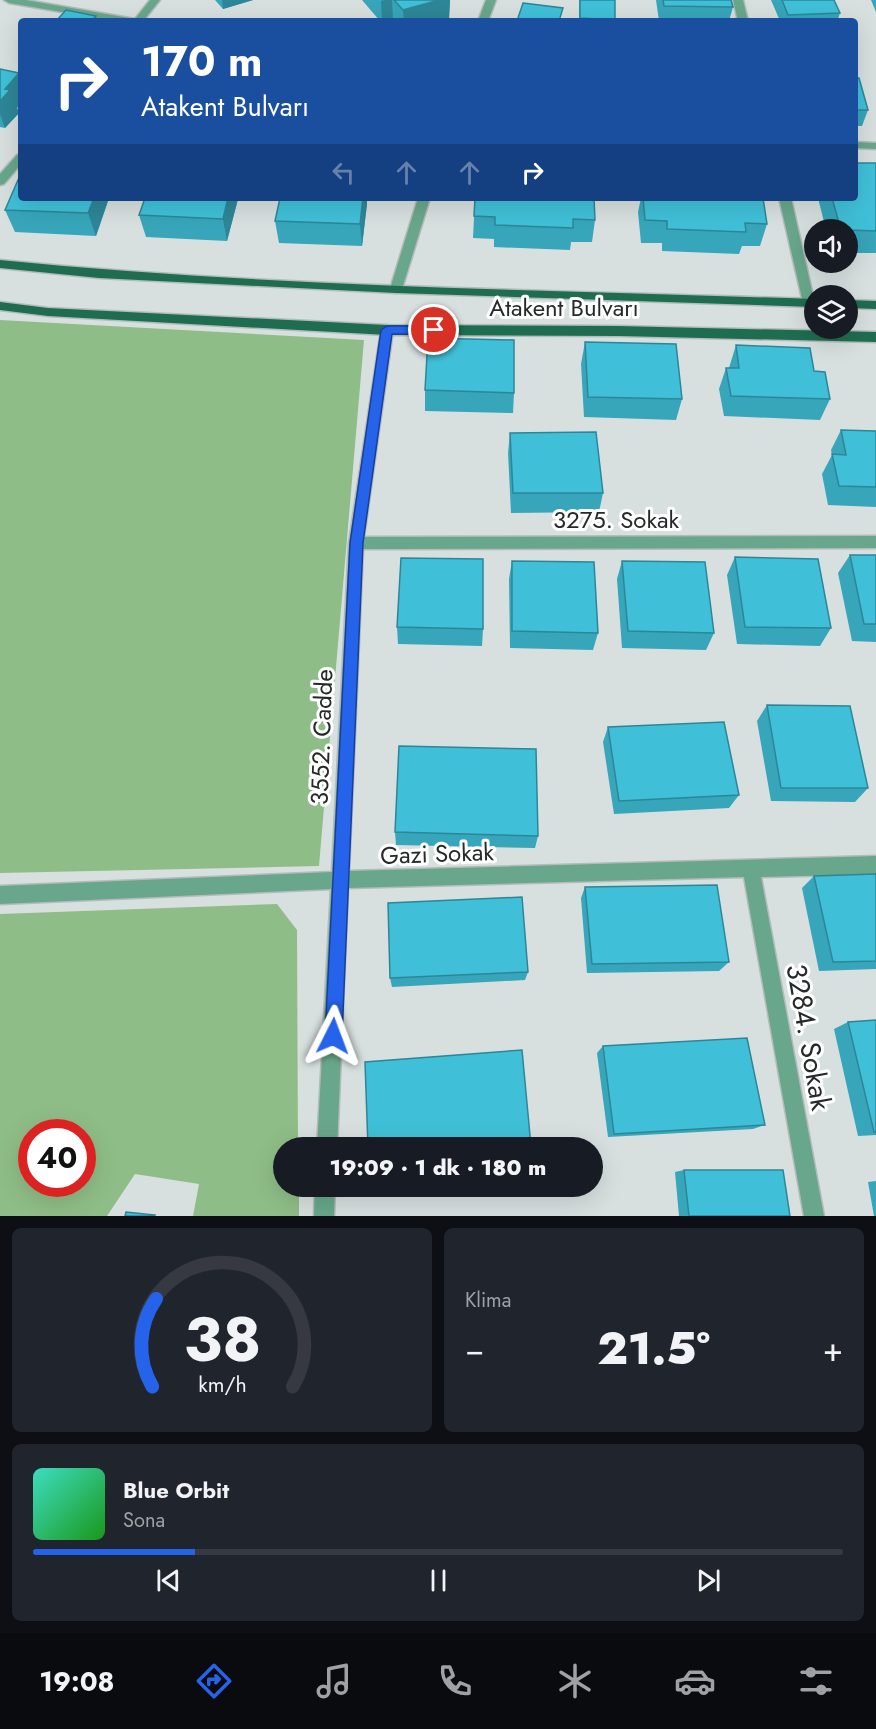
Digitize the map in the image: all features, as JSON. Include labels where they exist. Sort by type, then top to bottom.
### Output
[{"type":"main road","name":"Atakent Bulvarı","points":[[0,264],[99,274],[396,289],[804,303]]},
{"type":"main road","points":[[858,304],[876,305]]},
{"type":"main road","name":"Atakent Bulvarı","points":[[0,306],[48,312],[387,330],[619,331],[876,337]]},
{"type":"street","points":[[9,0],[114,18]]},
{"type":"street","points":[[140,18],[155,0]]},
{"type":"street","points":[[484,18],[491,0]]},
{"type":"street","points":[[738,0],[742,18]]},
{"type":"street","points":[[858,145],[876,146]]},
{"type":"street","points":[[0,181],[18,160]]},
{"type":"street","points":[[396,289],[423,201]]},
{"type":"street","points":[[786,201],[807,285]]},
{"type":"street","name":"3552. Cadde","points":[[328,1137],[342,880],[356,543],[387,330]]},
{"type":"street","name":"3275. Sokak","points":[[356,543],[876,542]]},
{"type":"street","name":"Gazi Sokak","points":[[0,895],[342,880],[876,865]]},
{"type":"street","name":"3284. Sokak","points":[[751,868],[814,1216]]},
{"type":"street","points":[[324,1216],[325,1197]]},
{"type":"green space","points":[[0,320],[364,340],[319,866],[0,873]]},
{"type":"green space","points":[[277,904],[297,930],[298,1137],[273,1137],[273,1197],[299,1197],[299,1216],[193,1216],[199,1184],[135,1174],[107,1216],[0,1216],[0,914]]},
{"type":"building","points":[[394,0],[439,0],[403,10]]},
{"type":"building","points":[[580,0],[615,0],[615,18],[580,18]]},
{"type":"building","points":[[663,0],[731,0],[733,7],[664,6]]},
{"type":"building","points":[[782,0],[834,0],[840,13],[788,15]]},
{"type":"building","points":[[523,3],[563,8],[560,18],[518,18]]},
{"type":"building","points":[[66,10],[96,16],[94,18],[59,18]]},
{"type":"building","points":[[0,69],[18,73],[5,89],[10,90],[0,101]]},
{"type":"building","points":[[858,78],[859,78],[868,110],[858,110]]},
{"type":"building","points":[[858,163],[876,163],[876,231],[858,230],[858,219],[838,219],[833,201],[858,201]]},
{"type":"building","points":[[18,180],[18,201],[93,201],[88,213],[5,210]]},
{"type":"building","points":[[144,201],[227,201],[223,219],[139,215]]},
{"type":"building","points":[[279,201],[363,201],[360,224],[275,221]]},
{"type":"building","points":[[475,201],[594,201],[595,220],[573,219],[573,228],[495,225],[495,217],[474,216]]},
{"type":"building","points":[[643,201],[763,201],[767,224],[745,223],[746,232],[667,229],[667,221],[645,220]]},
{"type":"building","points":[[428,338],[514,340],[514,393],[425,390]]},
{"type":"building","points":[[585,342],[676,344],[682,399],[588,397]]},
{"type":"building","points":[[736,345],[810,348],[814,371],[825,372],[830,399],[731,396],[726,368],[739,368]]},
{"type":"building","points":[[841,430],[876,431],[876,487],[839,486],[832,454],[846,455]]},
{"type":"building","points":[[596,432],[603,493],[513,493],[510,433]]},
{"type":"building","points":[[850,555],[876,555],[876,624],[864,624]]},
{"type":"building","points":[[735,557],[818,559],[831,628],[745,627]]},
{"type":"building","points":[[401,558],[483,559],[483,629],[397,627]]},
{"type":"building","points":[[512,561],[594,562],[598,633],[512,631]]},
{"type":"building","points":[[622,561],[705,562],[714,633],[628,631]]},
{"type":"building","points":[[767,705],[850,706],[868,788],[781,788]]},
{"type":"building","points":[[724,722],[739,795],[619,801],[608,727]]},
{"type":"building","points":[[399,746],[536,749],[538,836],[395,832]]},
{"type":"building","points":[[876,874],[876,961],[833,962],[814,876]]},
{"type":"building","points":[[717,885],[729,962],[592,964],[585,887]]},
{"type":"building","points":[[522,897],[528,972],[390,978],[388,903]]},
{"type":"building","points":[[876,1020],[876,1132],[874,1132],[848,1022]]},
{"type":"building","points":[[747,1038],[765,1125],[614,1134],[603,1046]]},
{"type":"building","points":[[522,1050],[530,1137],[368,1137],[365,1062]]},
{"type":"building","points":[[684,1170],[783,1170],[790,1216],[689,1216]]},
{"type":"building","points":[[126,1212],[155,1215],[125,1216]]},
{"type":"route","points":[[333,1036],[356,543],[387,330],[434,330]]}]
